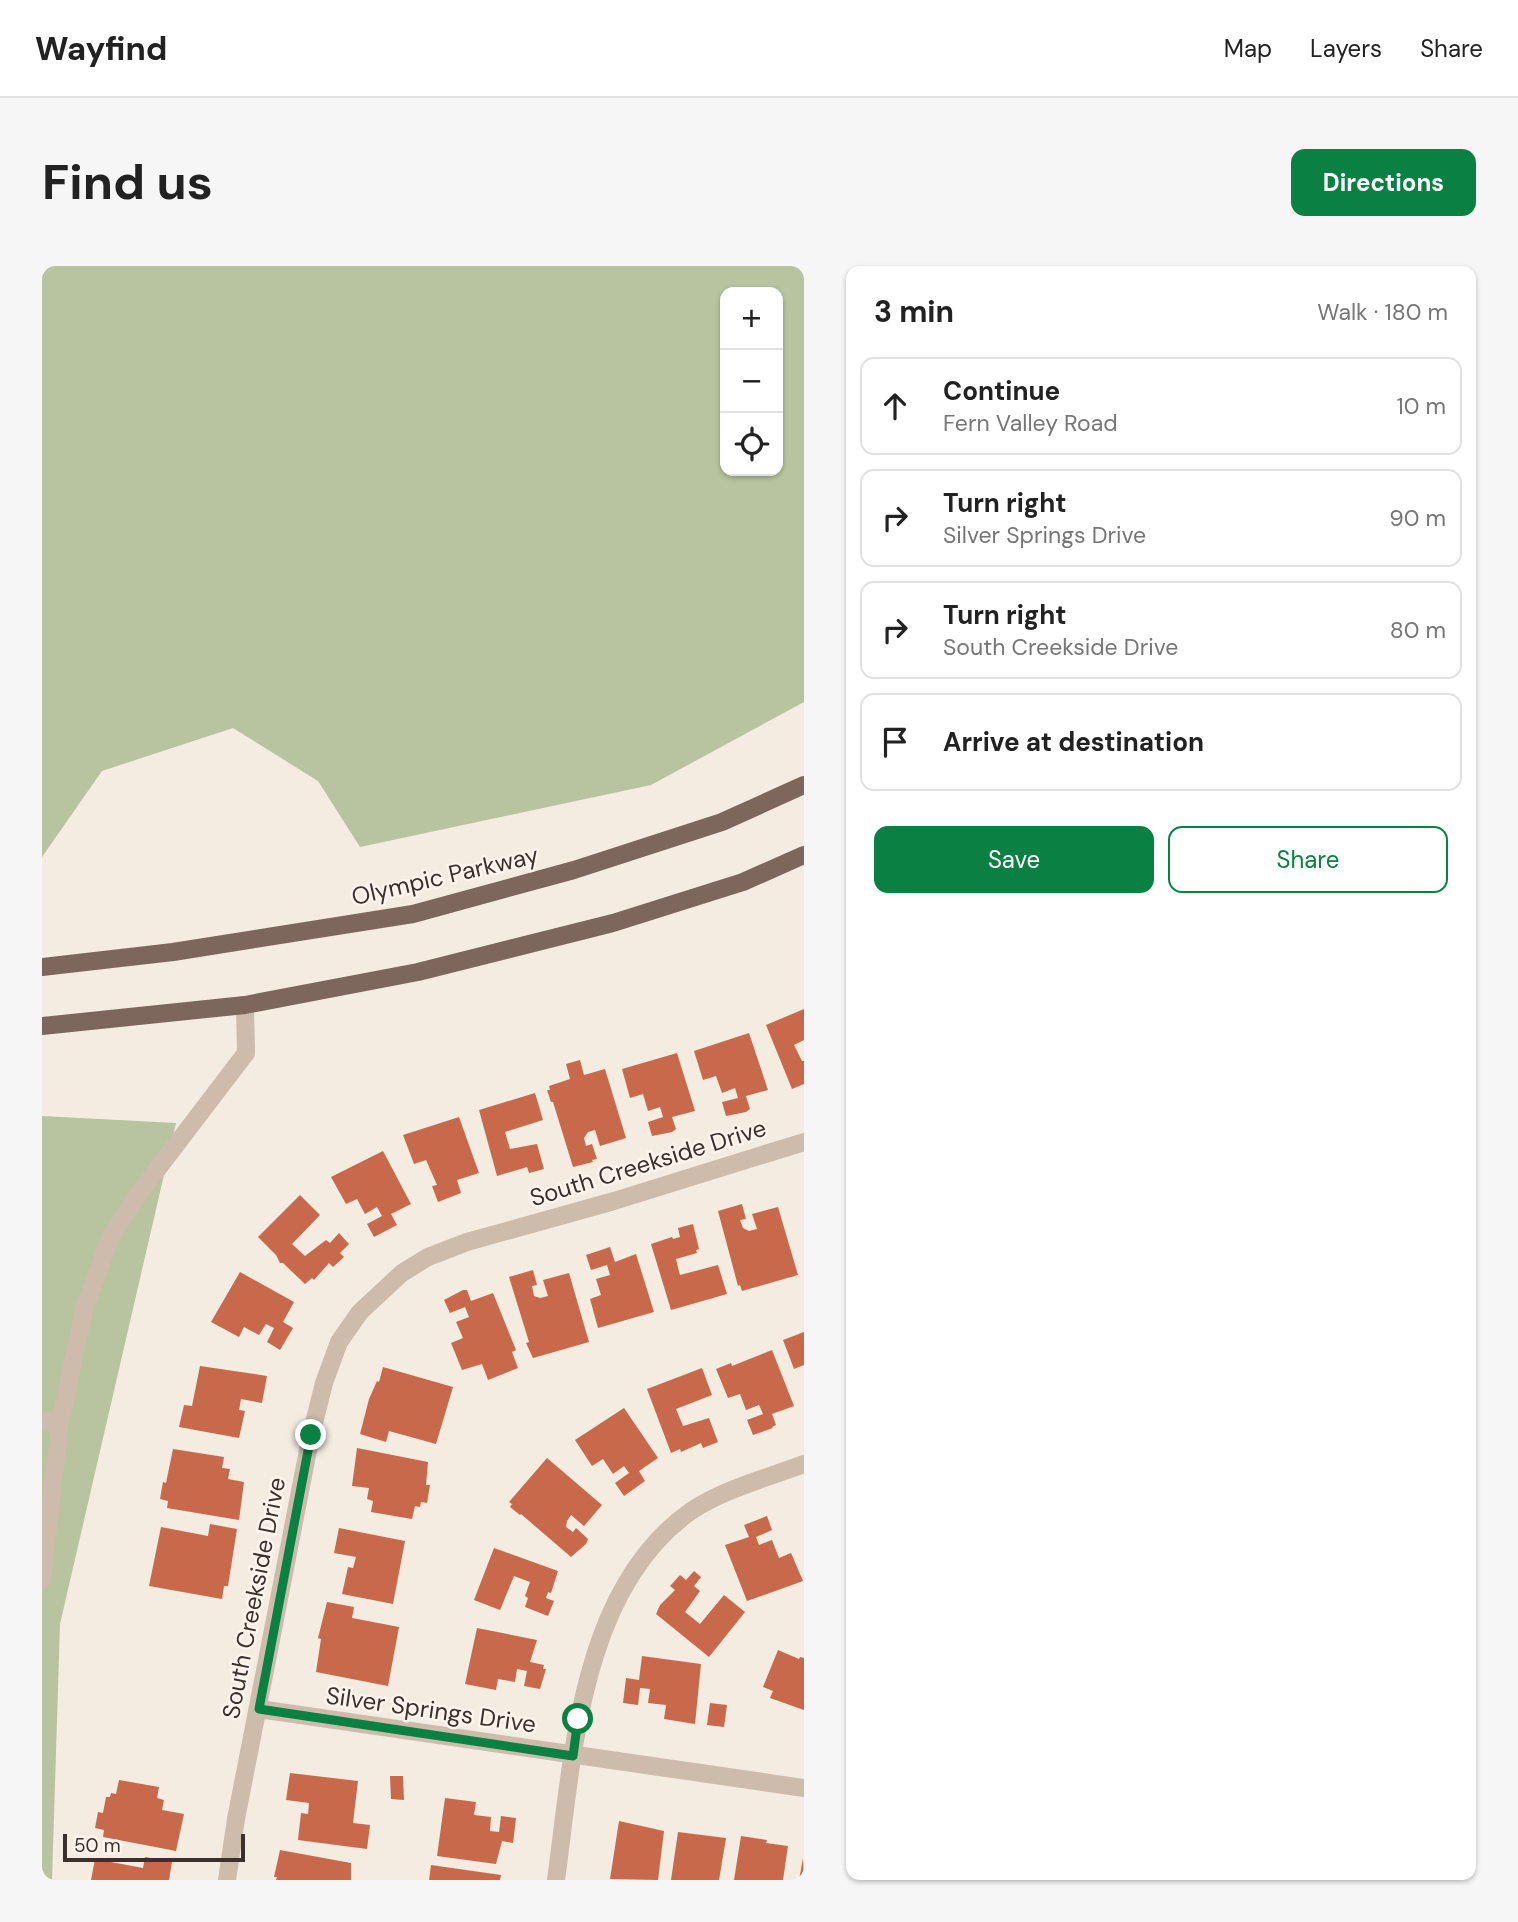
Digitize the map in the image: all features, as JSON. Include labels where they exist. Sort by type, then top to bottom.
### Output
[{"type":"main road","name":"Olympic Parkway","points":[[42,967],[173,952],[413,914],[574,870],[722,822],[804,785]]},
{"type":"main road","points":[[42,1026],[245,1005],[418,972],[613,923],[743,882],[804,855]]},
{"type":"street","points":[[42,1580],[51,1422],[85,1306],[111,1236],[140,1192],[246,1053],[245,1005]]},
{"type":"street","name":"South Creekside Drive","points":[[227,1880],[236,1818],[305,1462],[324,1382],[340,1342],[360,1312],[402,1273],[428,1257],[467,1242],[614,1201],[804,1142]]},
{"type":"street","points":[[556,1880],[578,1719],[610,1614],[621,1590],[642,1557],[692,1510],[716,1497],[804,1464]]},
{"type":"street","name":"Silver Springs Drive","points":[[259,1709],[804,1788]]},
{"type":"green space","points":[[42,266],[804,266],[804,702],[651,785],[360,847],[318,781],[233,728],[102,771],[42,857]]},
{"type":"green space","points":[[42,1116],[176,1123],[60,1624],[52,1880],[42,1880]]},
{"type":"building","points":[[804,1009],[804,1040],[794,1045],[804,1061],[804,1084],[792,1089],[766,1025]]},
{"type":"building","points":[[749,1033],[768,1090],[746,1096],[750,1109],[746,1112],[726,1116],[722,1102],[738,1098],[735,1088],[722,1093],[716,1076],[703,1080],[694,1051]]},
{"type":"building","points":[[677,1053],[695,1111],[672,1117],[676,1129],[672,1132],[652,1136],[648,1122],[663,1117],[660,1107],[648,1111],[643,1094],[630,1098],[622,1069]]},
{"type":"building","points":[[580,1060],[584,1075],[605,1069],[626,1138],[600,1146],[595,1130],[588,1132],[584,1138],[586,1146],[592,1144],[597,1159],[573,1167],[547,1090],[550,1090],[549,1086],[570,1079],[566,1064]]},
{"type":"building","points":[[535,1093],[543,1120],[505,1132],[510,1149],[537,1144],[544,1169],[529,1173],[527,1167],[497,1176],[479,1110]]},
{"type":"building","points":[[459,1117],[479,1173],[457,1180],[461,1193],[438,1202],[432,1186],[437,1185],[426,1160],[414,1164],[403,1135]]},
{"type":"building","points":[[383,1151],[411,1204],[391,1214],[397,1225],[374,1237],[367,1224],[382,1216],[377,1207],[365,1214],[357,1199],[346,1204],[331,1177]]},
{"type":"building","points":[[300,1195],[320,1215],[292,1244],[305,1256],[326,1240],[330,1243],[339,1233],[349,1244],[340,1253],[344,1257],[333,1267],[329,1263],[314,1280],[312,1278],[305,1284],[280,1263],[276,1255],[258,1237]]},
{"type":"building","points":[[742,1204],[746,1219],[740,1220],[743,1228],[749,1231],[757,1229],[752,1214],[778,1207],[798,1275],[742,1291],[740,1285],[738,1286],[718,1211]]},
{"type":"building","points":[[693,1224],[699,1249],[696,1250],[697,1253],[676,1259],[680,1275],[718,1265],[727,1294],[671,1310],[651,1244],[680,1237],[678,1228]]},
{"type":"building","points":[[610,1247],[615,1262],[636,1254],[654,1312],[598,1328],[590,1299],[601,1295],[596,1279],[610,1275],[607,1265],[591,1270],[586,1255]]},
{"type":"building","points":[[533,1270],[537,1285],[532,1286],[534,1296],[540,1298],[548,1296],[543,1280],[569,1273],[589,1342],[533,1358],[526,1343],[529,1342],[509,1277]]},
{"type":"building","points":[[240,1272],[294,1302],[283,1322],[293,1328],[280,1350],[267,1342],[274,1328],[266,1324],[259,1335],[244,1327],[239,1337],[211,1322]]},
{"type":"building","points":[[467,1290],[471,1301],[493,1293],[516,1350],[512,1352],[518,1368],[488,1380],[482,1364],[462,1370],[451,1343],[463,1338],[456,1322],[469,1317],[465,1307],[450,1313],[444,1300]]},
{"type":"building","points":[[804,1332],[804,1365],[794,1369],[783,1340]]},
{"type":"building","points":[[772,1350],[794,1406],[772,1414],[776,1425],[753,1435],[747,1420],[763,1414],[759,1405],[746,1410],[740,1394],[728,1398],[716,1369],[731,1363],[732,1366]]},
{"type":"building","points":[[200,1366],[267,1376],[262,1403],[241,1399],[239,1410],[245,1411],[239,1438],[179,1427],[184,1405],[192,1406]]},
{"type":"building","points":[[383,1367],[453,1387],[436,1444],[389,1431],[386,1442],[360,1434],[369,1399],[377,1381],[379,1382]]},
{"type":"building","points":[[702,1368],[712,1395],[676,1409],[683,1426],[709,1418],[718,1442],[703,1448],[701,1443],[681,1452],[680,1449],[671,1453],[647,1389]]},
{"type":"building","points":[[624,1408],[658,1458],[639,1471],[645,1481],[624,1496],[615,1483],[629,1473],[624,1466],[613,1474],[603,1459],[592,1466],[575,1440]]},
{"type":"building","points":[[357,1448],[428,1462],[426,1485],[430,1485],[427,1503],[421,1502],[420,1507],[415,1506],[412,1519],[371,1512],[373,1501],[367,1499],[369,1488],[352,1486]]},
{"type":"building","points":[[173,1449],[224,1457],[222,1468],[230,1469],[228,1479],[244,1482],[239,1520],[167,1508],[168,1501],[160,1499]]},
{"type":"building","points":[[547,1458],[602,1505],[584,1526],[571,1515],[567,1521],[566,1527],[573,1532],[576,1528],[588,1539],[571,1557],[510,1507],[512,1504],[509,1502]]},
{"type":"building","points":[[767,1516],[772,1530],[756,1537],[759,1545],[772,1540],[779,1558],[791,1553],[803,1581],[747,1601],[725,1545],[749,1537],[744,1525]]},
{"type":"building","points":[[210,1524],[237,1529],[228,1586],[224,1586],[222,1599],[149,1586],[161,1527],[208,1536]]},
{"type":"building","points":[[339,1528],[405,1541],[393,1604],[342,1594],[348,1567],[353,1568],[356,1557],[334,1553]]},
{"type":"building","points":[[494,1548],[558,1571],[551,1593],[548,1592],[546,1598],[554,1601],[548,1616],[525,1607],[528,1598],[525,1596],[530,1582],[514,1576],[500,1610],[474,1600]]},
{"type":"building","points":[[694,1571],[701,1577],[694,1586],[700,1591],[685,1612],[700,1624],[724,1595],[745,1612],[709,1657],[656,1614],[660,1605],[675,1590],[670,1586],[680,1575],[686,1580]]},
{"type":"building","points":[[327,1602],[354,1607],[352,1618],[399,1627],[388,1686],[316,1672],[321,1639],[318,1638]]},
{"type":"building","points":[[477,1628],[537,1640],[530,1662],[544,1665],[543,1669],[546,1669],[540,1689],[524,1686],[527,1671],[517,1669],[515,1682],[498,1679],[496,1690],[465,1684]]},
{"type":"building","points":[[778,1650],[799,1659],[804,1658],[804,1710],[770,1698],[773,1691],[763,1687]]},
{"type":"building","points":[[642,1656],[701,1664],[695,1724],[664,1719],[666,1705],[648,1703],[650,1689],[640,1688],[638,1705],[623,1703],[626,1678],[639,1680]]},
{"type":"building","points":[[710,1703],[727,1705],[724,1727],[707,1725]]},
{"type":"building","points":[[290,1773],[358,1781],[353,1823],[370,1825],[367,1849],[298,1840],[301,1813],[308,1814],[309,1803],[286,1800]]},
{"type":"building","points":[[390,1776],[403,1776],[404,1800],[391,1799]]},
{"type":"building","points":[[119,1780],[159,1787],[157,1798],[164,1800],[162,1810],[184,1814],[176,1851],[103,1837],[104,1830],[95,1828],[98,1812],[103,1813],[106,1797],[110,1797],[111,1793],[116,1794]]},
{"type":"building","points":[[445,1798],[476,1802],[474,1815],[491,1817],[490,1831],[499,1832],[501,1816],[516,1818],[513,1843],[502,1841],[496,1864],[437,1856]]},
{"type":"building","points":[[619,1821],[664,1831],[658,1880],[610,1879]]},
{"type":"building","points":[[678,1832],[726,1838],[719,1880],[671,1880]]},
{"type":"building","points":[[741,1836],[788,1846],[783,1880],[734,1880]]},
{"type":"building","points":[[280,1850],[351,1863],[351,1880],[276,1880],[277,1877],[274,1877]]},
{"type":"building","points":[[145,1857],[172,1862],[169,1880],[91,1880],[95,1859],[143,1868]]},
{"type":"building","points":[[803,1858],[804,1880],[799,1880]]},
{"type":"building","points":[[431,1865],[501,1875],[500,1880],[429,1880]]},
{"type":"route","points":[[311,1435],[259,1709],[573,1756],[578,1719]]}]
